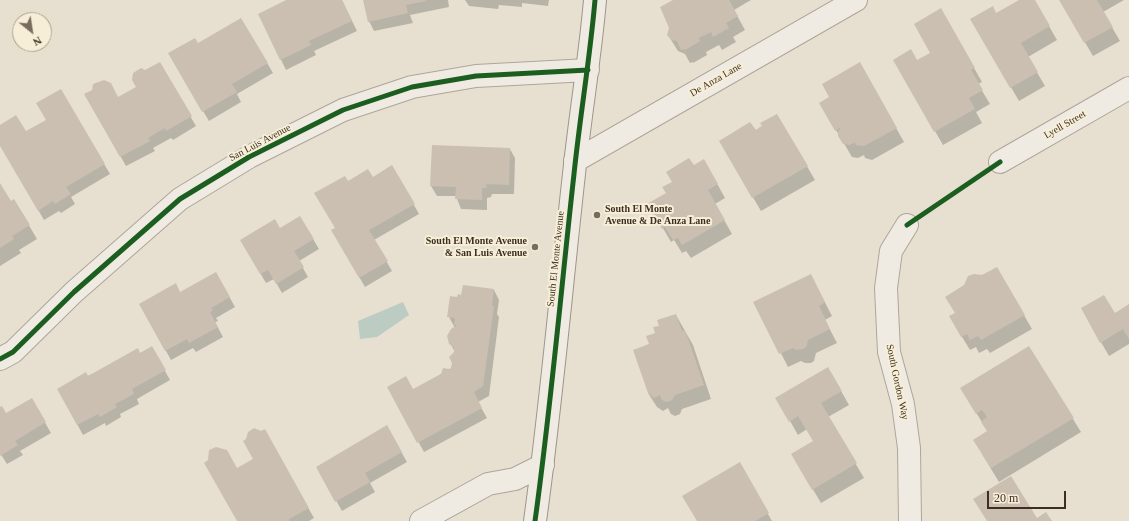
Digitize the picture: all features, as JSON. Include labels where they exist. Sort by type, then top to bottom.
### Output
[{"type":"street","name":"South El Monte Avenue","points":[[535,521],[543,465],[575,161],[588,70],[595,0]]},
{"type":"street","name":"De Anza Lane","points":[[575,161],[856,0]]},
{"type":"street","name":"San Luis Avenue","points":[[0,360],[13,352],[74,292],[180,199],[249,157],[343,110],[412,87],[476,76],[588,70]]},
{"type":"street","name":"Lyell Street","points":[[1000,162],[1129,88]]},
{"type":"street","name":"South Gordon Way","points":[[908,225],[891,251],[886,288],[888,352],[903,404],[909,448],[910,521]]},
{"type":"street","points":[[421,521],[488,484],[515,479],[543,465]]},
{"type":"shaded area","points":[[403,302],[409,315],[377,337],[360,339],[358,321]]},
{"type":"building","points":[[286,0],[342,0],[352,21],[309,41],[311,45],[280,60],[258,14]]},
{"type":"building","points":[[363,0],[426,1],[406,5],[408,13],[368,22]]},
{"type":"building","points":[[673,0],[729,0],[738,16],[726,23],[729,28],[713,37],[711,32],[699,38],[700,41],[685,50],[681,50],[677,41],[671,40],[667,35],[669,28],[660,7]]},
{"type":"building","points":[[1019,0],[1035,0],[1050,26],[1021,43],[1038,72],[1010,88],[970,19],[993,6],[996,13]]},
{"type":"building","points":[[1059,0],[1097,0],[1113,27],[1084,43]]},
{"type":"building","points":[[941,8],[975,68],[971,70],[983,90],[969,98],[975,109],[934,132],[893,60],[911,49],[917,60],[930,53],[914,24]]},
{"type":"building","points":[[241,18],[268,63],[232,84],[237,92],[202,112],[168,53],[195,38],[198,43]]},
{"type":"building","points":[[160,62],[192,116],[166,131],[165,128],[148,138],[150,141],[120,157],[84,94],[92,90],[93,84],[104,80],[111,83],[118,97],[136,87],[132,80],[133,73],[141,68],[145,70]]},
{"type":"building","points":[[860,62],[897,128],[864,146],[856,145],[855,142],[850,145],[843,144],[838,136],[838,132],[841,127],[835,131],[819,103],[829,97],[822,84]]},
{"type":"building","points":[[61,89],[105,164],[66,187],[71,194],[55,204],[53,201],[38,211],[0,146],[0,125],[16,115],[26,131],[46,120],[36,103]]},
{"type":"building","points":[[777,114],[808,166],[752,198],[719,141],[750,122],[756,130],[762,126],[760,123]]},
{"type":"building","points":[[432,145],[510,148],[509,185],[487,184],[486,188],[482,188],[482,200],[455,199],[456,187],[430,186]]},
{"type":"building","points":[[689,158],[694,165],[704,159],[718,184],[708,190],[725,220],[682,245],[678,238],[673,240],[665,227],[662,229],[647,204],[666,193],[662,187],[672,182],[666,172]]},
{"type":"building","points":[[392,165],[415,204],[369,230],[388,261],[359,278],[331,230],[335,228],[314,193],[345,176],[348,181],[368,169],[373,177]]},
{"type":"building","points":[[0,183],[11,201],[14,199],[30,225],[12,236],[14,239],[0,248]]},
{"type":"building","points":[[300,216],[314,239],[294,251],[304,267],[276,284],[268,270],[260,274],[240,240],[275,219],[280,228]]},
{"type":"building","points":[[997,267],[1025,315],[981,340],[978,336],[970,340],[967,334],[961,337],[949,316],[955,313],[945,297],[964,285],[968,276],[974,274],[982,275]]},
{"type":"building","points":[[216,272],[230,297],[211,308],[213,311],[210,312],[218,327],[189,343],[187,339],[165,351],[139,304],[176,283],[180,292]]},
{"type":"building","points":[[811,274],[825,302],[819,306],[830,329],[808,340],[806,347],[803,349],[796,350],[793,348],[779,354],[753,302]]},
{"type":"building","points":[[463,285],[494,289],[492,306],[494,306],[483,386],[474,392],[482,408],[417,443],[387,387],[406,376],[413,389],[441,374],[443,368],[451,368],[452,363],[449,357],[454,352],[454,347],[449,344],[447,336],[451,329],[457,325],[454,325],[455,318],[447,317],[450,296],[457,297],[458,294],[461,295]]},
{"type":"building","points":[[1104,295],[1115,313],[1129,304],[1129,339],[1123,329],[1100,343],[1081,308]]},
{"type":"building","points":[[676,314],[682,331],[685,330],[704,385],[675,395],[672,400],[667,402],[662,400],[660,395],[654,398],[648,393],[633,350],[649,344],[646,336],[655,333],[653,327],[659,326],[657,320]]},
{"type":"building","points":[[152,346],[166,370],[132,389],[134,394],[115,404],[117,407],[100,417],[98,414],[77,425],[57,389],[86,372],[88,376],[138,348],[140,353]]},
{"type":"building","points":[[1029,346],[1074,418],[991,468],[973,440],[987,431],[981,422],[987,417],[982,410],[976,414],[960,388]]},
{"type":"building","points":[[828,367],[842,391],[821,403],[857,463],[812,490],[791,454],[813,441],[798,416],[789,422],[775,398]]},
{"type":"building","points":[[32,398],[46,422],[15,441],[18,445],[0,456],[0,407],[2,406],[6,413]]},
{"type":"building","points":[[387,425],[402,452],[365,473],[370,482],[335,502],[316,467]]},
{"type":"building","points":[[254,428],[261,431],[265,429],[309,508],[289,519],[289,521],[237,521],[204,463],[208,460],[209,450],[216,447],[227,450],[237,468],[253,459],[243,441],[246,439],[248,432]]},
{"type":"building","points":[[740,462],[769,513],[755,521],[697,521],[682,496]]},
{"type":"building","points":[[1011,476],[1037,518],[1046,512],[1052,521],[987,521],[973,499]]},
{"type":"cycle path","points":[[535,521],[546,435],[576,152],[595,0]]},
{"type":"cycle path","points":[[0,359],[13,352],[74,292],[180,199],[249,157],[343,110],[412,87],[476,76],[588,70]]},
{"type":"cycle path","points":[[907,225],[1000,162]]},
{"type":"place","name":"South El Monte Avenue & De Anza Lane","points":[[597,215]]},
{"type":"place","name":"South El Monte Avenue & San Luis Avenue","points":[[535,247]]}]
